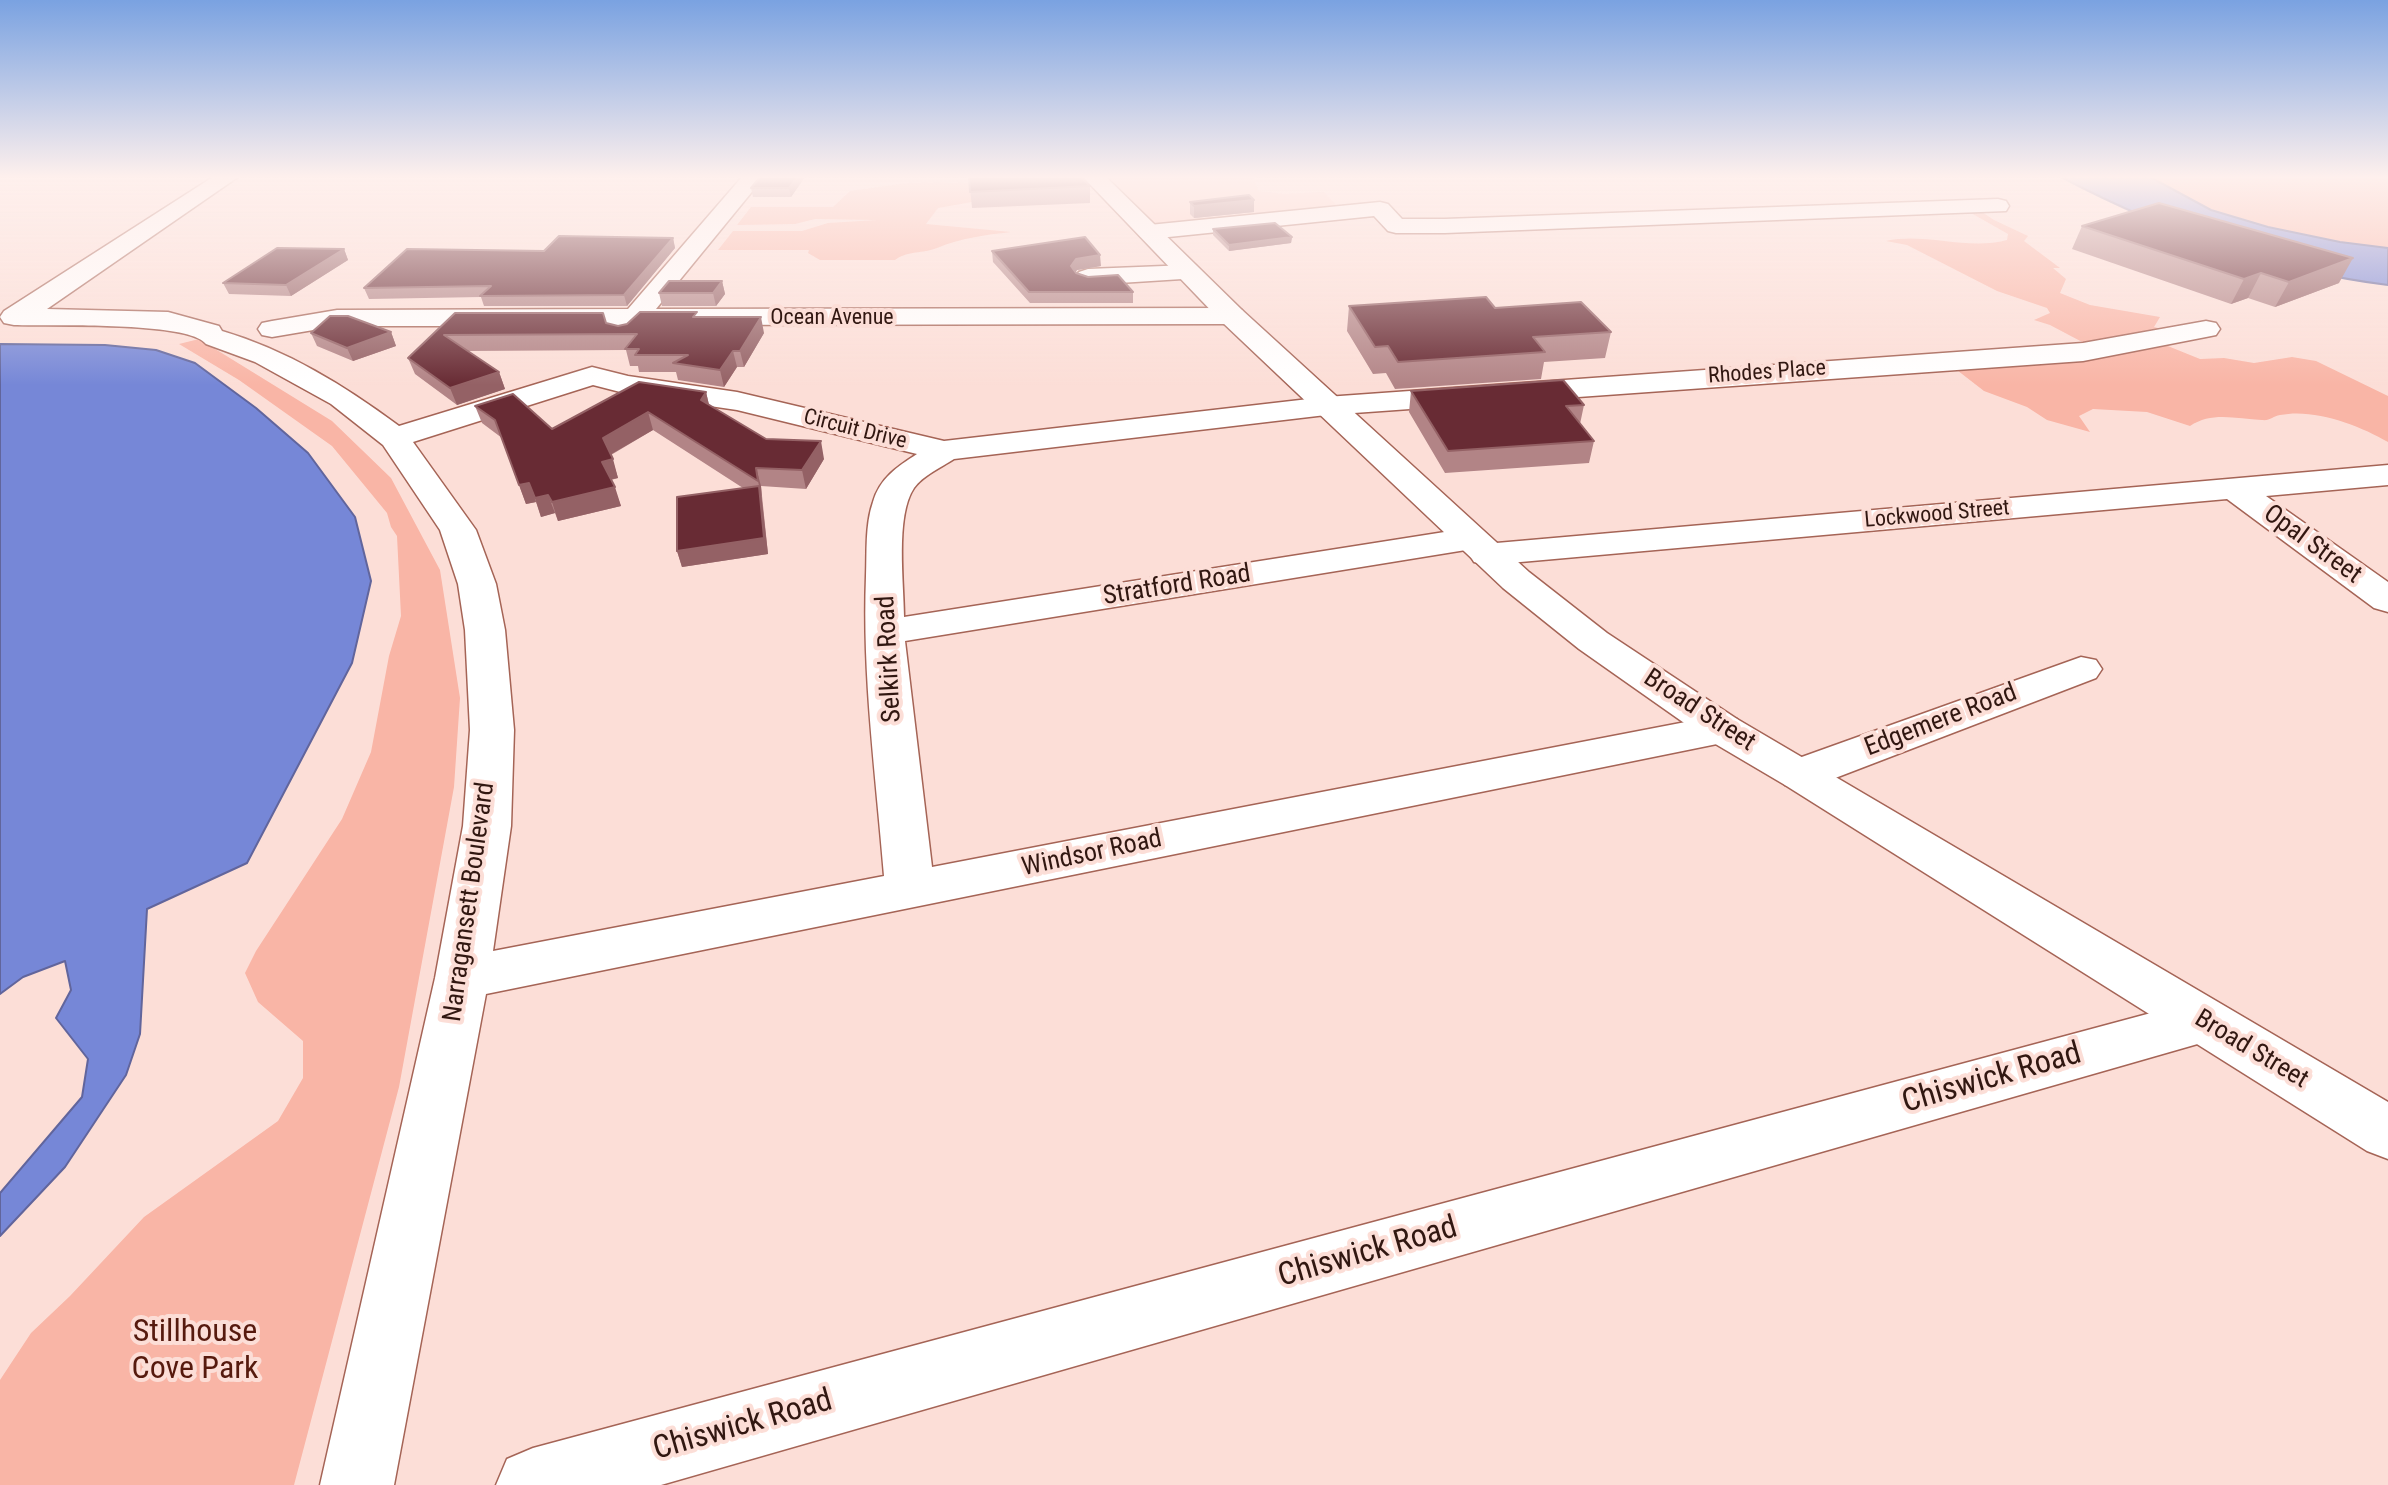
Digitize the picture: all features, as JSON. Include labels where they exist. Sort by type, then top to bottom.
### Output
[{"type":"street","points":[[9,317],[119,246]]},
{"type":"street","points":[[394,438],[602,360],[695,246]]},
{"type":"street","name":"Broad Street","points":[[1163,246],[1326,406],[1479,546],[1593,641],[1722,729],[1801,774],[2388,1133]]},
{"type":"street","points":[[1088,277],[1189,273]]},
{"type":"street","name":"Ocean Avenue","points":[[9,317],[124,317],[246,328],[337,318],[1232,316]]},
{"type":"street","name":"Narragansett Boulevard","points":[[246,328],[394,438],[458,530],[477,584],[485,630],[492,730],[487,826],[462,978],[357,1485]]},
{"type":"street","name":"Rhodes Place","points":[[1326,406],[2083,352],[2206,329]]},
{"type":"street","name":"Circuit Drive","points":[[602,360],[628,385],[737,401],[944,451],[1326,406]]},
{"type":"street","name":"Selkirk Road","points":[[910,891],[884,632],[886,530],[890,502],[901,480],[944,451]]},
{"type":"street","name":"Lockwood Street","points":[[1479,546],[2236,490],[2388,475]]},
{"type":"street","name":"Opal Street","points":[[2236,490],[2388,600]]},
{"type":"street","name":"Stratford Road","points":[[884,632],[1479,546]]},
{"type":"street","name":"Edgemere Road","points":[[1801,774],[2081,669]]},
{"type":"street","name":"Windsor Road","points":[[462,978],[1722,729]]},
{"type":"street","name":"Chiswick Road","points":[[533,1485],[2203,1021]]},
{"type":"green space","points":[[721,246],[942,246],[895,260],[820,260],[808,253],[809,250],[718,250]]},
{"type":"green space","points":[[1910,246],[2031,246],[2060,268],[2053,268],[2066,279],[2060,293],[2090,305],[2160,317],[2154,327],[2158,328],[2148,338],[2200,359],[2224,358],[2254,363],[2292,357],[2316,361],[2388,396],[2388,442],[2350,424],[2293,413],[2265,420],[2216,417],[2190,426],[2147,412],[2093,409],[2079,416],[2090,432],[2047,420],[2027,407],[1984,391],[1944,360],[2086,344],[2034,320],[2050,313],[2047,308],[1997,291]]},
{"type":"green space","name":"Stillhouse Cove Park","points":[[199,339],[332,421],[391,478],[440,570],[460,698],[454,787],[399,1087],[294,1485],[0,1485],[0,1380],[31,1333],[144,1217],[278,1121],[303,1078],[303,1041],[258,1002],[245,973],[256,951],[342,819],[371,752],[389,656],[401,616],[397,536],[387,513],[332,446],[239,380],[179,344]]},
{"type":"water","points":[[2221,246],[2388,248],[2388,285],[2346,279]]},
{"type":"water","points":[[0,344],[105,345],[156,350],[195,363],[256,408],[308,453],[355,517],[371,581],[352,663],[247,863],[147,909],[140,1034],[126,1075],[65,1167],[0,1236],[0,1193],[82,1097],[88,1059],[56,1018],[71,990],[65,961],[23,977],[0,994]]},
{"type":"building","points":[[549,246],[666,246],[624,295],[480,296],[491,286],[364,288],[407,249],[544,251]]},
{"type":"building","points":[[1023,246],[1093,246],[1100,255],[1076,259],[1071,266],[1076,273],[1088,277],[1118,275],[1133,292],[1029,292],[992,251]]},
{"type":"building","points":[[2144,246],[2312,246],[2353,258],[2289,282],[2261,273],[2244,279]]},
{"type":"building","points":[[277,248],[344,249],[286,285],[223,283]]},
{"type":"building","points":[[669,281],[722,281],[713,293],[659,293]]},
{"type":"building","points":[[1486,297],[1495,308],[1581,302],[1611,332],[1533,337],[1545,352],[1398,362],[1388,346],[1375,347],[1349,306]]},
{"type":"building","points":[[640,312],[697,312],[693,317],[761,317],[740,351],[733,351],[720,370],[673,363],[688,355],[635,355],[639,349],[625,349],[637,334],[444,335],[499,372],[450,388],[408,358],[455,313],[603,313],[606,323],[618,326],[627,324]]},
{"type":"building","points":[[330,316],[348,316],[391,332],[347,348],[311,333]]},
{"type":"building","points":[[1563,380],[1584,405],[1566,406],[1594,441],[1448,451],[1411,391]]},
{"type":"building","points":[[639,382],[706,392],[701,400],[766,439],[821,441],[802,470],[756,468],[758,481],[648,412],[603,438],[613,459],[602,462],[615,487],[552,502],[548,495],[535,498],[529,483],[519,485],[495,420],[475,406],[513,394],[552,429]]},
{"type":"building","points":[[759,486],[764,538],[677,551],[677,497]]}]
